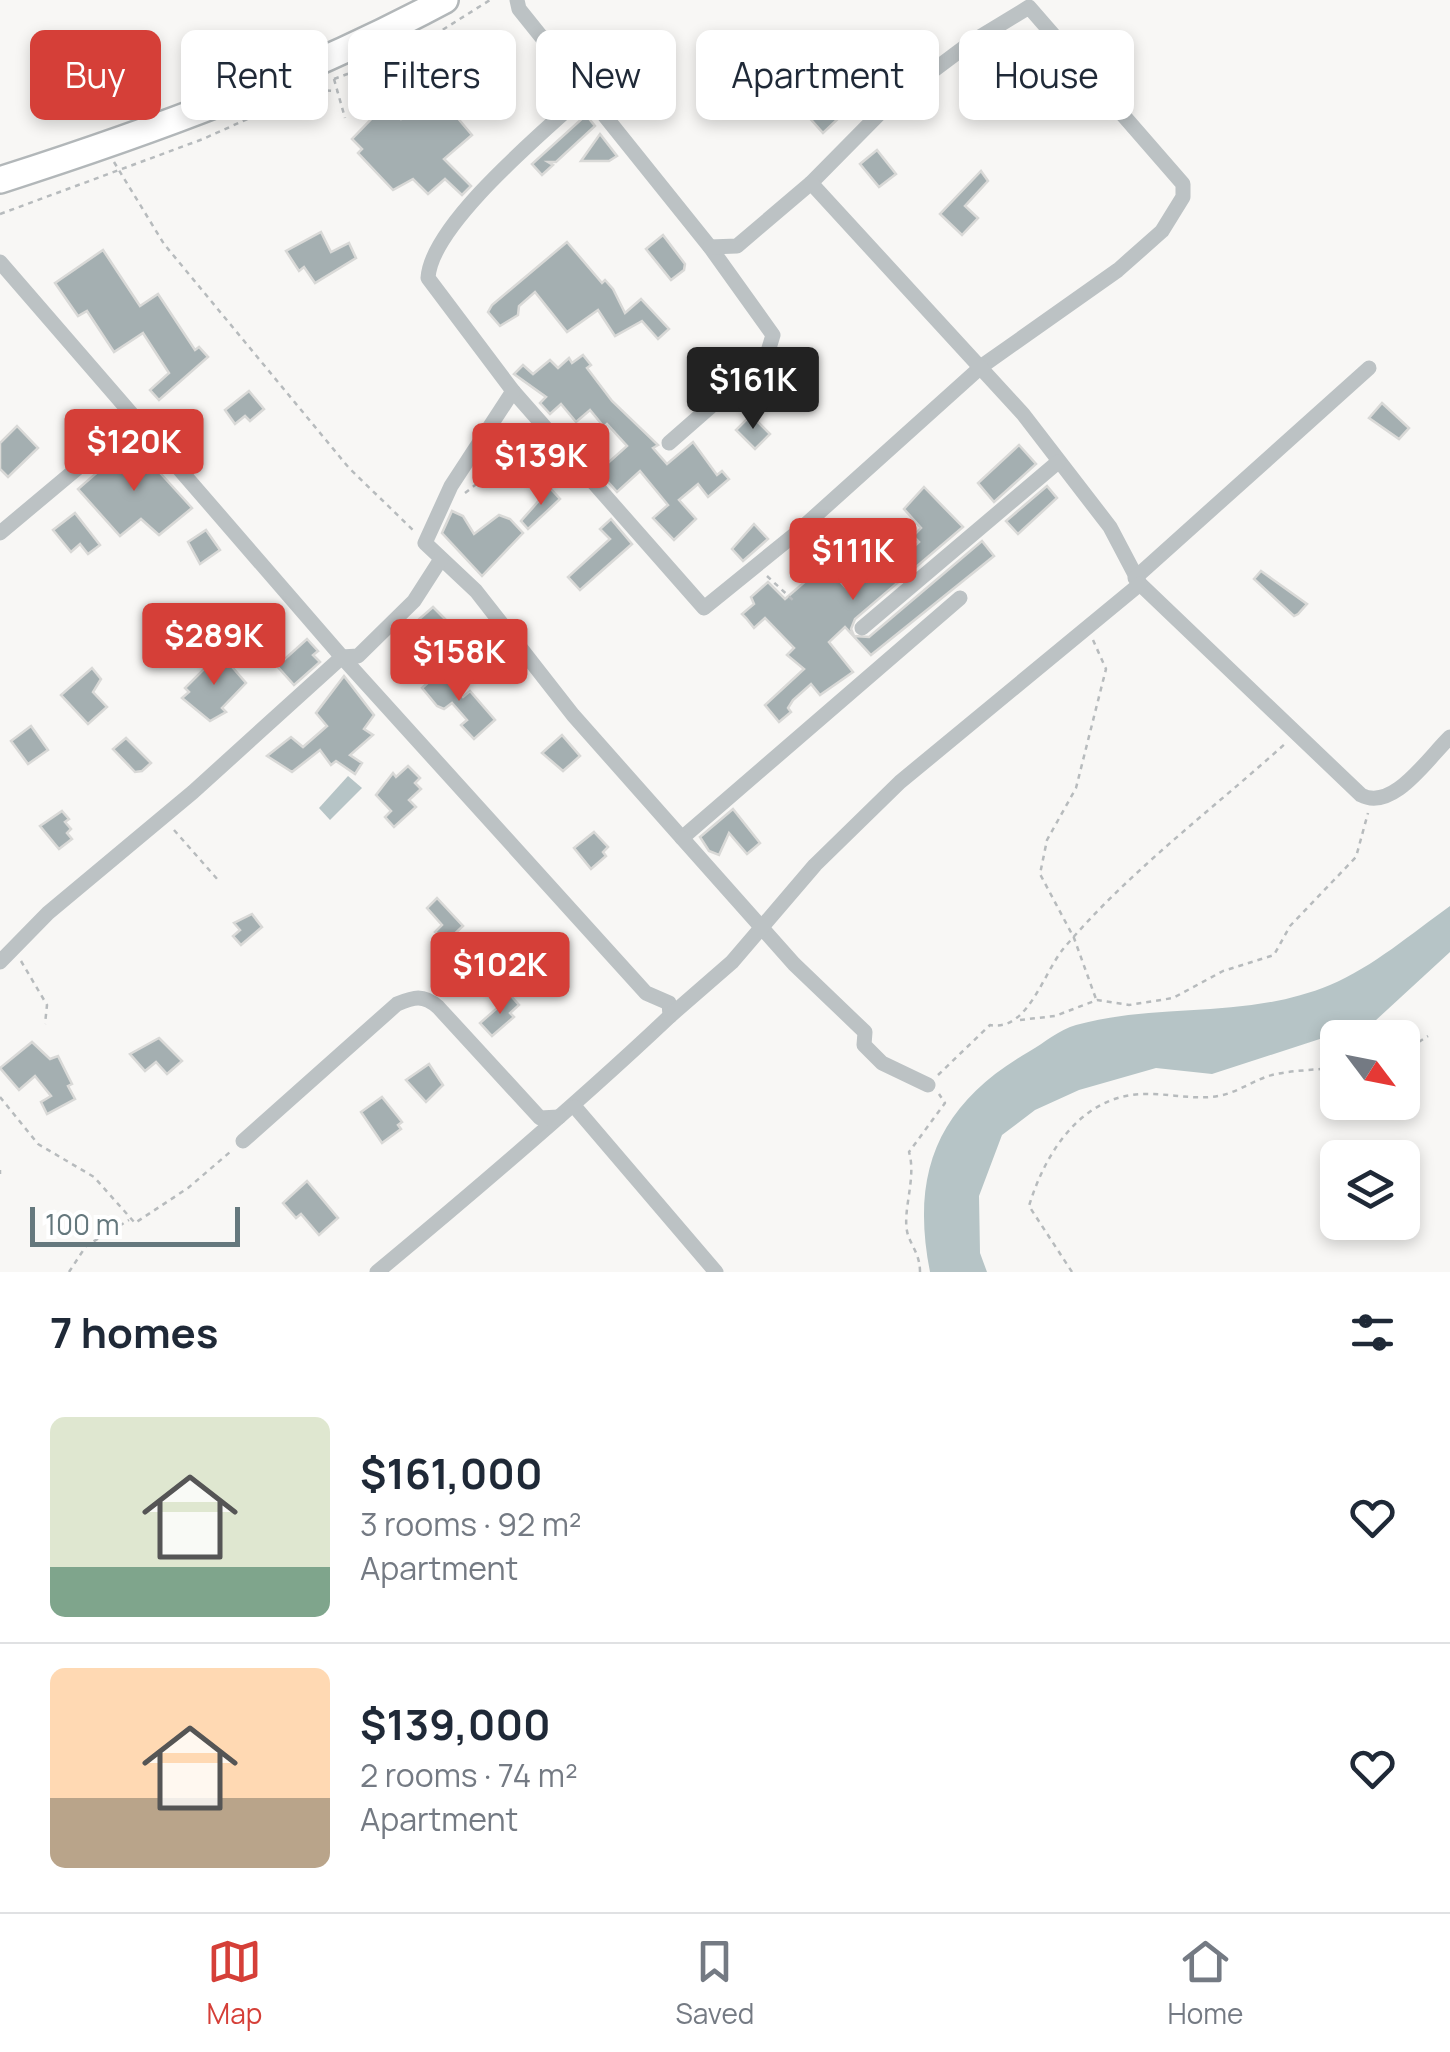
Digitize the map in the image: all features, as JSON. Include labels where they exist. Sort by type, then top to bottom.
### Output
[{"type":"highway","points":[[328,56],[444,0]]},
{"type":"highway","points":[[0,180],[181,120]]},
{"type":"street","points":[[517,0],[519,9],[536,30]]},
{"type":"street","points":[[558,120],[488,186],[446,235],[428,266],[434,288],[514,392],[704,608],[982,366],[1118,270],[1162,231],[1183,197],[1184,184],[1029,3],[890,103],[811,183],[737,246],[710,247]]},
{"type":"street","points":[[609,120],[710,247],[770,328],[774,341],[766,358],[669,443]]},
{"type":"street","points":[[811,183],[982,366],[1110,527],[1138,581],[1296,734],[1373,801],[1389,798],[1450,737]]},
{"type":"street","points":[[0,262],[342,657],[646,992],[669,1003],[670,1016]]},
{"type":"street","points":[[376,1272],[575,1107],[614,1062],[701,993],[815,865],[900,782],[1089,630],[1369,368]]},
{"type":"street","points":[[514,392],[450,486],[425,543],[476,592],[573,715],[682,838],[866,1032],[864,1045],[882,1064],[928,1085]]},
{"type":"street","points":[[0,533],[135,420]]},
{"type":"street","points":[[862,628],[1058,462]]},
{"type":"street","points":[[0,962],[14,952],[48,913],[164,817],[342,657],[358,656],[414,602],[441,559]]},
{"type":"street","points":[[682,838],[960,598]]},
{"type":"street","points":[[242,1141],[396,1004],[414,997],[428,998],[438,1007],[540,1118],[559,1117]]},
{"type":"street","points":[[575,1107],[716,1272]]},
{"type":"path","points":[[334,79],[409,51],[490,0]]},
{"type":"path","points":[[328,74],[334,79],[345,118]]},
{"type":"path","points":[[0,214],[203,140],[312,90],[338,91]]},
{"type":"path","points":[[103,147],[164,244],[188,274],[349,468],[425,543]]},
{"type":"path","points":[[461,496],[548,427]]},
{"type":"path","points":[[807,522],[819,535],[831,536],[864,566],[884,561],[906,590]]},
{"type":"path","points":[[756,564],[796,602]]},
{"type":"path","points":[[1089,630],[1106,669],[1076,788],[1046,840],[1040,874],[1074,938],[1096,1000]]},
{"type":"path","points":[[1018,1020],[1047,971],[1074,938],[1296,734]]},
{"type":"path","points":[[920,1272],[919,1254],[908,1238],[913,1183],[909,1152],[946,1103],[928,1085],[990,1025],[1002,1027],[1018,1020],[1055,1016],[1096,1000],[1129,1005],[1173,998],[1224,971],[1274,955],[1290,926],[1356,857],[1373,801]]},
{"type":"path","points":[[164,817],[218,880]]},
{"type":"path","points":[[14,952],[34,977],[47,1005],[46,1024]]},
{"type":"path","points":[[1420,1041],[1428,1036]]},
{"type":"path","points":[[1072,1272],[1029,1206],[1041,1166],[1104,1100],[1144,1093],[1197,1099],[1223,1096],[1274,1074],[1320,1069]]},
{"type":"path","points":[[0,1096],[38,1144],[94,1178],[135,1224],[158,1210],[242,1141]]},
{"type":"path","points":[[69,1272],[86,1246],[129,1220]]},
{"type":"shaded area","points":[[348,776],[362,788],[330,820],[319,808]]},
{"type":"shaded area","points":[[1450,906],[1450,952],[1376,1020],[1320,1020],[1320,1039],[1212,1074],[1156,1068],[1079,1090],[1035,1110],[1002,1135],[979,1196],[980,1253],[987,1272],[930,1272],[924,1202],[938,1143],[973,1093],[999,1071],[1076,1025],[1139,1014],[1267,1003],[1330,985],[1377,959]]},
{"type":"building","points":[[370,120],[459,120],[472,135],[444,159],[471,186],[462,195],[445,179],[428,194],[413,179],[393,190],[358,153],[362,149],[352,139]]},
{"type":"building","points":[[580,120],[590,120],[595,126],[556,162],[548,162],[553,165],[542,175],[532,164]]},
{"type":"building","points":[[811,120],[837,120],[823,133]]},
{"type":"building","points":[[600,134],[617,156],[609,161],[581,161]]},
{"type":"building","points":[[877,150],[896,174],[879,187],[860,164]]},
{"type":"building","points":[[981,171],[988,181],[965,206],[978,218],[962,235],[940,214]]},
{"type":"building","points":[[321,232],[331,252],[349,243],[356,258],[315,283],[304,267],[299,271],[286,251]]},
{"type":"building","points":[[663,235],[685,264],[684,270],[671,280],[646,249]]},
{"type":"building","points":[[567,242],[602,283],[605,280],[613,289],[625,313],[641,299],[669,329],[658,339],[642,321],[615,336],[598,310],[567,332],[535,292],[519,306],[518,315],[500,326],[488,312],[492,305]]},
{"type":"building","points":[[103,250],[140,306],[158,294],[195,350],[199,347],[208,357],[159,400],[150,390],[169,373],[143,333],[114,352],[87,311],[78,316],[55,283]]},
{"type":"building","points":[[583,355],[591,365],[587,368],[612,401],[658,445],[653,448],[667,464],[693,442],[717,475],[722,471],[729,479],[708,497],[698,484],[679,500],[696,519],[674,540],[653,518],[668,505],[640,471],[617,492],[601,474],[600,470],[627,446],[607,424],[604,427],[590,410],[576,422],[561,404],[550,414],[540,403],[546,397],[514,374],[523,365],[533,374],[550,360],[558,368],[569,358],[572,363]]},
{"type":"building","points":[[249,391],[264,409],[250,421],[245,416],[235,424],[225,410]]},
{"type":"building","points":[[1382,403],[1409,428],[1399,439],[1369,418]]},
{"type":"building","points":[[751,415],[770,434],[755,449],[736,430]]},
{"type":"building","points":[[17,426],[38,448],[8,477],[0,469],[0,443]]},
{"type":"building","points":[[132,442],[192,508],[159,535],[141,519],[120,536],[78,489]]},
{"type":"building","points":[[1019,445],[1036,464],[994,502],[978,483]]},
{"type":"building","points":[[1047,486],[1057,498],[1018,534],[1006,521]]},
{"type":"building","points":[[924,487],[963,527],[855,619],[851,629],[854,636],[869,637],[982,541],[994,556],[871,655],[845,627],[829,642],[853,672],[820,695],[811,684],[793,700],[788,708],[791,712],[779,722],[765,705],[804,669],[787,655],[794,648],[765,618],[754,628],[742,614],[754,604],[751,597],[768,582],[785,599],[815,573],[792,551],[812,534],[833,555],[824,564],[850,592],[883,568],[893,580],[913,562],[905,555],[919,542],[913,536],[921,528],[904,509]]},
{"type":"building","points":[[550,488],[560,499],[528,529],[521,521]]},
{"type":"building","points":[[452,511],[463,516],[474,534],[499,515],[510,519],[523,533],[482,576],[442,533]]},
{"type":"building","points":[[75,513],[100,545],[88,554],[80,544],[71,552],[53,530]]},
{"type":"building","points":[[611,519],[632,544],[580,590],[568,577],[610,539],[600,529]]},
{"type":"building","points":[[754,524],[768,539],[743,561],[732,549]]},
{"type":"building","points":[[206,530],[220,550],[200,564],[188,542]]},
{"type":"building","points":[[1261,571],[1307,604],[1298,614],[1294,616],[1254,579]]},
{"type":"building","points":[[433,607],[449,623],[439,632],[453,648],[462,640],[472,652],[449,674],[409,628]]},
{"type":"building","points":[[307,639],[318,651],[313,655],[320,662],[294,685],[277,666]]},
{"type":"building","points":[[220,653],[246,683],[222,708],[226,712],[210,721],[182,698],[189,692],[185,688]]},
{"type":"building","points":[[92,668],[101,679],[93,692],[107,707],[88,724],[61,695]]},
{"type":"building","points":[[441,671],[463,697],[470,691],[495,720],[474,739],[461,725],[467,720],[452,703],[444,709],[437,706],[422,688]]},
{"type":"building","points":[[344,676],[374,715],[364,729],[373,735],[350,755],[362,763],[355,774],[336,761],[331,765],[320,750],[292,772],[267,756],[291,737],[303,747],[327,726],[316,713]]},
{"type":"building","points":[[31,726],[48,750],[28,764],[11,741]]},
{"type":"building","points":[[562,735],[580,756],[563,771],[542,753]]},
{"type":"building","points":[[126,738],[151,763],[142,771],[135,772],[113,749]]},
{"type":"building","points":[[408,766],[420,778],[415,783],[421,789],[409,800],[416,807],[394,827],[385,817],[391,811],[376,795],[393,773],[396,777]]},
{"type":"building","points":[[733,809],[760,843],[747,854],[729,833],[719,855],[709,851],[700,837]]},
{"type":"building","points":[[62,811],[69,819],[65,822],[72,839],[59,849],[40,826]]},
{"type":"building","points":[[594,832],[608,847],[603,852],[606,856],[591,869],[574,848]]},
{"type":"building","points":[[437,898],[463,926],[446,942],[435,932],[442,925],[427,908]]},
{"type":"building","points":[[252,914],[262,927],[241,945],[233,936],[240,930],[234,923]]},
{"type":"building","points":[[491,959],[510,986],[500,999],[489,985],[480,993],[467,980]]},
{"type":"building","points":[[511,996],[519,1005],[510,1013],[514,1017],[492,1036],[480,1023]]},
{"type":"building","points":[[159,1038],[182,1061],[167,1074],[156,1062],[145,1071],[130,1054]]},
{"type":"building","points":[[32,1042],[50,1059],[58,1056],[72,1084],[68,1086],[75,1099],[47,1114],[41,1102],[51,1096],[35,1076],[19,1090],[0,1068]]},
{"type":"building","points":[[429,1064],[443,1085],[426,1102],[406,1080]]},
{"type":"building","points":[[382,1097],[402,1122],[398,1125],[401,1129],[382,1143],[361,1112]]},
{"type":"building","points":[[307,1181],[338,1218],[319,1235],[301,1214],[296,1218],[283,1203]]}]
